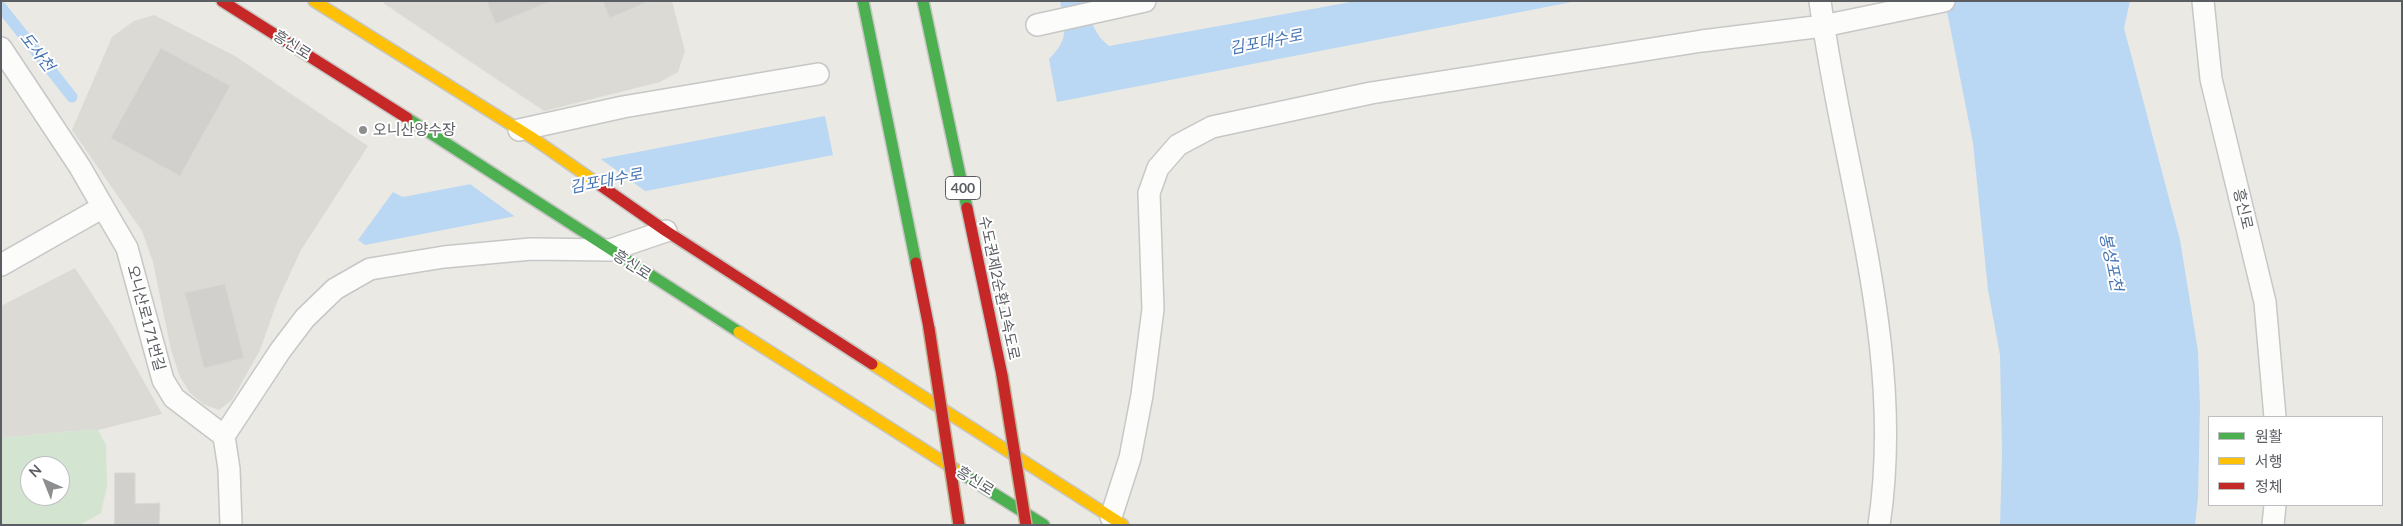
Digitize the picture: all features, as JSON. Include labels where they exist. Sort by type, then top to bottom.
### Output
[{"type":"main road","name":"흥신로","points":[[222,1],[1044,525]]},
{"type":"main road","points":[[314,1],[527,135],[666,231],[1117,521]]},
{"type":"main road","points":[[863,1],[929,328],[959,525]]},
{"type":"main road","name":"수도권제2순환고속도로","points":[[923,1],[1002,376],[1026,525]]},
{"type":"lane","points":[[1037,25],[1145,1]]},
{"type":"lane","points":[[1820,1],[1823,26],[1866,247],[1883,369],[1887,430],[1884,491],[1879,525]]},
{"type":"lane","points":[[1117,521],[1142,395],[1152,318],[1150,193],[1158,168],[1178,145],[1212,127],[1371,93],[1702,41],[1823,26],[1944,1]]},
{"type":"lane","name":"흥신로","points":[[2202,1],[2211,78],[2265,302],[2275,416]]},
{"type":"lane","name":"오니산로171번길","points":[[1,48],[70,150],[126,248],[163,380],[174,398],[224,436]]},
{"type":"lane","points":[[527,135],[623,107],[818,74]]},
{"type":"lane","points":[[1,265],[103,207]]},
{"type":"lane","points":[[231,525],[229,469],[224,436],[280,350],[305,318],[335,289],[370,269],[444,257],[531,249],[610,250],[666,231]]},
{"type":"lane","points":[[2273,525],[2275,506]]},
{"type":"shaded area","points":[[388,1],[672,1],[685,51],[678,72],[660,82],[544,111],[383,3]]},
{"type":"shaded area","name":"오니산양수장","points":[[154,15],[235,56],[368,146],[301,250],[277,302],[260,350],[232,400],[219,410],[203,404],[190,393],[180,377],[171,350],[153,262],[142,231],[72,130],[112,37],[134,21]]},
{"type":"shaded area","points":[[75,268],[114,328],[162,414],[98,430],[1,438],[1,306]]},
{"type":"green space","points":[[98,430],[106,445],[107,486],[101,513],[80,525],[1,525],[1,438]]},
{"type":"water","name":"김포대수로","points":[[1060,1],[1086,1],[1096,31],[1109,46],[1356,1],[1577,1],[1057,102],[1049,59],[1056,52],[1063,39],[1064,26]]},
{"type":"water","name":"봉성포천","points":[[1945,1],[2130,1],[2124,28],[2180,240],[2198,351],[2200,407],[2198,498],[2195,525],[2000,525],[2002,454],[2000,355],[1988,290],[1973,143]]},
{"type":"water","name":"김포대수로","points":[[825,116],[833,155],[365,245],[358,240],[393,192],[403,197]]},
{"type":"pier","points":[[598,157],[648,193],[517,218],[467,182]]},
{"type":"building","points":[[487,1],[551,1],[496,24]]},
{"type":"building","points":[[603,1],[649,1],[610,18]]},
{"type":"building","points":[[161,48],[230,86],[180,176],[111,138]]},
{"type":"building","points":[[225,284],[244,358],[204,368],[185,293]]},
{"type":"building","points":[[115,473],[135,473],[135,504],[160,503],[159,525],[115,525]]},
{"type":"waterway","name":"도사천","points":[[1,7],[72,97]]},
{"type":"traffic: fast","points":[[863,1],[916,263]]},
{"type":"traffic: fast","points":[[923,1],[967,208]]},
{"type":"traffic: fast","points":[[407,118],[739,332]]},
{"type":"traffic: fast","points":[[956,470],[1044,525]]},
{"type":"traffic: slow","points":[[314,1],[534,139],[597,183]]},
{"type":"traffic: slow","points":[[739,332],[956,470]]},
{"type":"traffic: slow","points":[[872,364],[1123,525]]},
{"type":"traffic: jam","points":[[222,1],[407,118]]},
{"type":"traffic: jam","points":[[597,183],[666,231],[872,364]]},
{"type":"traffic: jam","points":[[967,208],[1002,375]]},
{"type":"traffic: jam","points":[[916,263],[929,328]]},
{"type":"traffic: jam","points":[[929,328],[959,525]]},
{"type":"traffic: jam","points":[[1002,375],[1026,525]]},
{"type":"place","name":"오니산양수장","points":[[363,130]]}]
